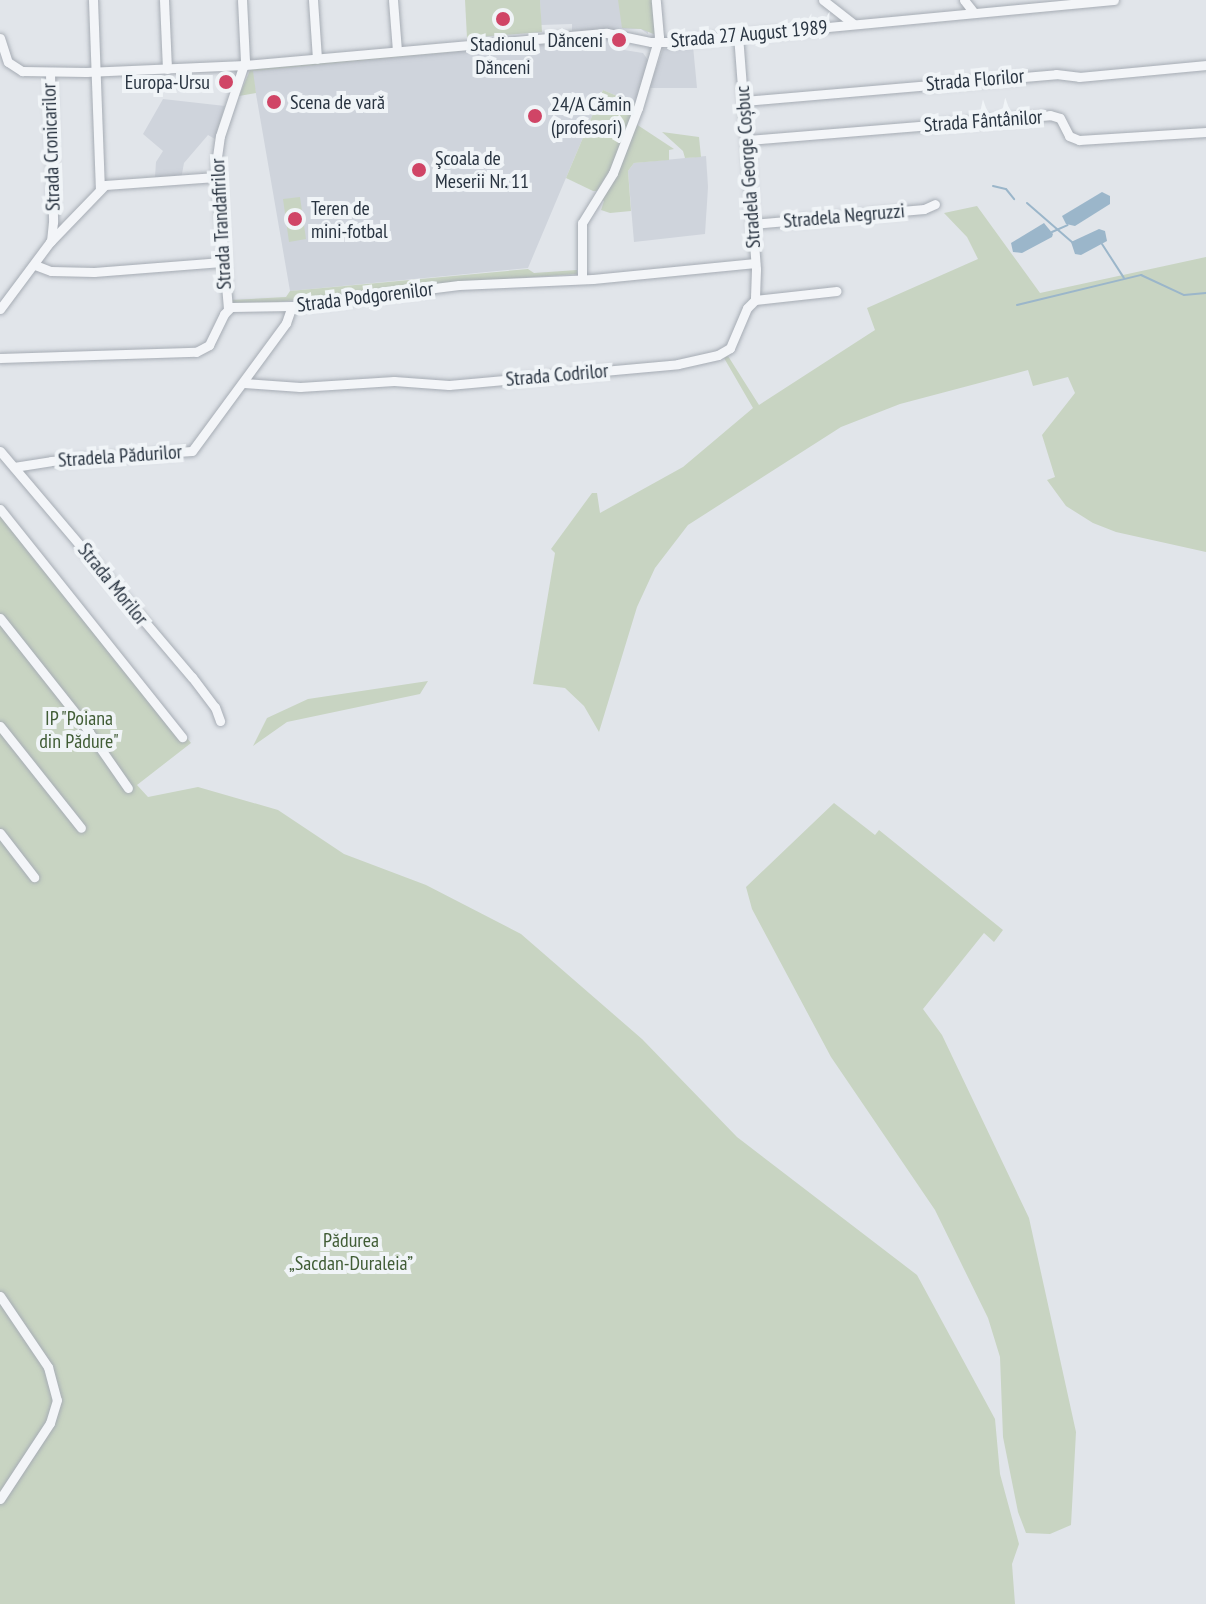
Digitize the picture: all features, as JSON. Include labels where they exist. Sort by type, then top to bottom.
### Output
[{"type":"street","points":[[93,0],[100,189]]},
{"type":"street","points":[[164,0],[167,69]]},
{"type":"street","name":"Strada Trandafirilor","points":[[228,309],[216,177],[220,136],[245,65],[242,0]]},
{"type":"street","points":[[313,0],[317,59]]},
{"type":"street","points":[[393,0],[397,51]]},
{"type":"street","points":[[582,278],[582,223],[622,153],[658,42],[656,0]]},
{"type":"street","points":[[823,0],[854,24]]},
{"type":"street","points":[[964,0],[974,13]]},
{"type":"street","name":"Strada 27 August 1989","points":[[50,73],[245,65],[607,33],[658,42],[1112,0]]},
{"type":"street","name":"Stradela George Coșbuc","points":[[738,35],[748,140],[755,300]]},
{"type":"street","name":"Strada Cronicarilor","points":[[0,38],[4,54],[14,68],[50,73],[53,222],[50,242]]},
{"type":"street","name":"Strada Florilor","points":[[744,101],[1056,74],[1079,77],[1206,65]]},
{"type":"street","name":"Strada Fântânilor","points":[[748,140],[1050,115],[1060,118],[1069,136],[1079,140],[1206,132]]},
{"type":"street","points":[[0,309],[50,242],[100,189],[110,183],[216,177]]},
{"type":"street","name":"Stradela Negruzzi","points":[[752,224],[924,209],[935,204]]},
{"type":"street","points":[[35,265],[51,271],[94,272],[222,262]]},
{"type":"street","name":"Strada Podgorenilor","points":[[228,309],[292,306],[459,285],[755,263]]},
{"type":"street","points":[[755,300],[837,291]]},
{"type":"street","name":"Strada Codrilor","points":[[244,383],[300,387],[394,381],[437,385],[567,376],[693,362],[730,348],[747,308],[755,300]]},
{"type":"street","name":"Stradela Pădurilor","points":[[14,467],[51,461],[192,451],[286,323],[292,306]]},
{"type":"street","points":[[0,358],[196,352],[209,345],[228,309]]},
{"type":"street","name":"Strada Morilor","points":[[0,451],[192,677],[215,707],[220,721]]},
{"type":"street","points":[[0,509],[182,737]]},
{"type":"street","points":[[0,618],[80,719],[128,788]]},
{"type":"street","points":[[0,726],[81,828]]},
{"type":"street","points":[[0,833],[34,877]]},
{"type":"street","points":[[0,1296],[48,1367],[57,1400],[50,1423],[0,1499]]},
{"type":"shaded area","points":[[540,0],[647,0],[648,34],[641,29],[572,31],[572,24],[541,25]]},
{"type":"shaded area","name":"Şcoala de Meserii Nr. 11","points":[[616,36],[618,49],[643,53],[650,63],[636,104],[603,90],[528,268],[290,291],[252,71]]},
{"type":"shaded area","points":[[693,46],[697,88],[649,88],[663,49]]},
{"type":"shaded area","points":[[163,99],[225,106],[215,139],[208,135],[184,163],[181,179],[155,177],[156,162],[163,151],[143,134]]},
{"type":"shaded area","points":[[706,156],[705,234],[634,242],[628,171],[634,163]]},
{"type":"green space","name":"Stadionul Dănceni","points":[[465,0],[540,0],[542,32],[467,38]]},
{"type":"green space","points":[[618,0],[653,0],[656,35],[641,29],[622,28]]},
{"type":"green space","points":[[616,36],[253,71],[256,93],[239,96],[251,68]]},
{"type":"green space","points":[[603,90],[636,104],[617,159],[597,191],[593,191],[566,178]]},
{"type":"green space","points":[[636,124],[674,149],[669,150],[669,160],[634,163],[628,171],[631,211],[610,213],[601,210],[604,201],[599,199]]},
{"type":"green space","points":[[662,132],[699,137],[701,157],[685,158],[683,151]]},
{"type":"green space","name":"Teren de mini-fotbal","points":[[300,197],[306,239],[289,242],[283,199]]},
{"type":"green space","points":[[977,206],[1040,293],[1206,257],[1206,552],[1116,532],[1093,523],[1066,506],[1047,480],[1055,477],[1042,435],[1075,393],[1068,377],[1033,386],[1028,370],[900,404],[841,427],[688,525],[655,568],[637,607],[599,732],[584,706],[565,688],[533,684],[555,553],[551,549],[592,493],[597,493],[600,513],[683,467],[753,408],[724,358],[728,356],[759,405],[875,330],[867,308],[978,259],[967,237],[944,213]]},
{"type":"green space","points":[[528,269],[534,273],[577,270],[577,274],[447,283],[278,302],[231,303],[231,300],[286,297],[290,291]]},
{"type":"green space","name":"Pădurea „Sacdan-Duraleia”","points":[[0,504],[191,743],[137,785],[148,797],[198,787],[278,810],[344,854],[426,885],[521,934],[642,1039],[737,1137],[917,1275],[995,1419],[1000,1474],[1019,1544],[1012,1564],[1015,1604],[0,1604]]},
{"type":"green space","points":[[428,681],[420,694],[287,722],[253,746],[267,718],[308,699]]},
{"type":"green space","points":[[834,803],[875,835],[879,830],[1003,930],[994,942],[984,933],[923,1009],[942,1035],[1029,1218],[1076,1432],[1071,1525],[1050,1534],[1026,1533],[1018,1512],[1003,1437],[1000,1357],[988,1318],[935,1210],[831,1057],[752,909],[746,887]]},
{"type":"water","points":[[1102,192],[1110,196],[1110,204],[1075,226],[1066,224],[1062,216]]},
{"type":"water","points":[[1044,223],[1052,237],[1022,253],[1013,252],[1011,243]]},
{"type":"water","points":[[1099,229],[1105,231],[1107,241],[1081,255],[1075,254],[1071,242]]},
{"type":"waterway","points":[[993,186],[1006,189],[1014,199]]},
{"type":"waterway","points":[[1027,203],[1073,243]]},
{"type":"waterway","points":[[1052,232],[1068,225]]},
{"type":"waterway","points":[[1102,244],[1124,278]]},
{"type":"waterway","points":[[1017,305],[1141,275],[1184,295],[1206,293]]},
{"type":"place","name":"Stadionul Dănceni","points":[[503,19]]},
{"type":"place","name":"Dănceni","points":[[619,40]]},
{"type":"place","name":"Europa-Ursu","points":[[226,82]]},
{"type":"place","name":"Scena de vară","points":[[274,102]]},
{"type":"place","name":"24/A Cămin (profesori)","points":[[535,116]]},
{"type":"place","name":"Şcoala de Meserii Nr. 11","points":[[419,170]]},
{"type":"place","name":"Teren de mini-fotbal","points":[[295,219]]},
{"type":"park label","name":"IP \"Poiana din Pădure\"","points":[[79,730]]}]
